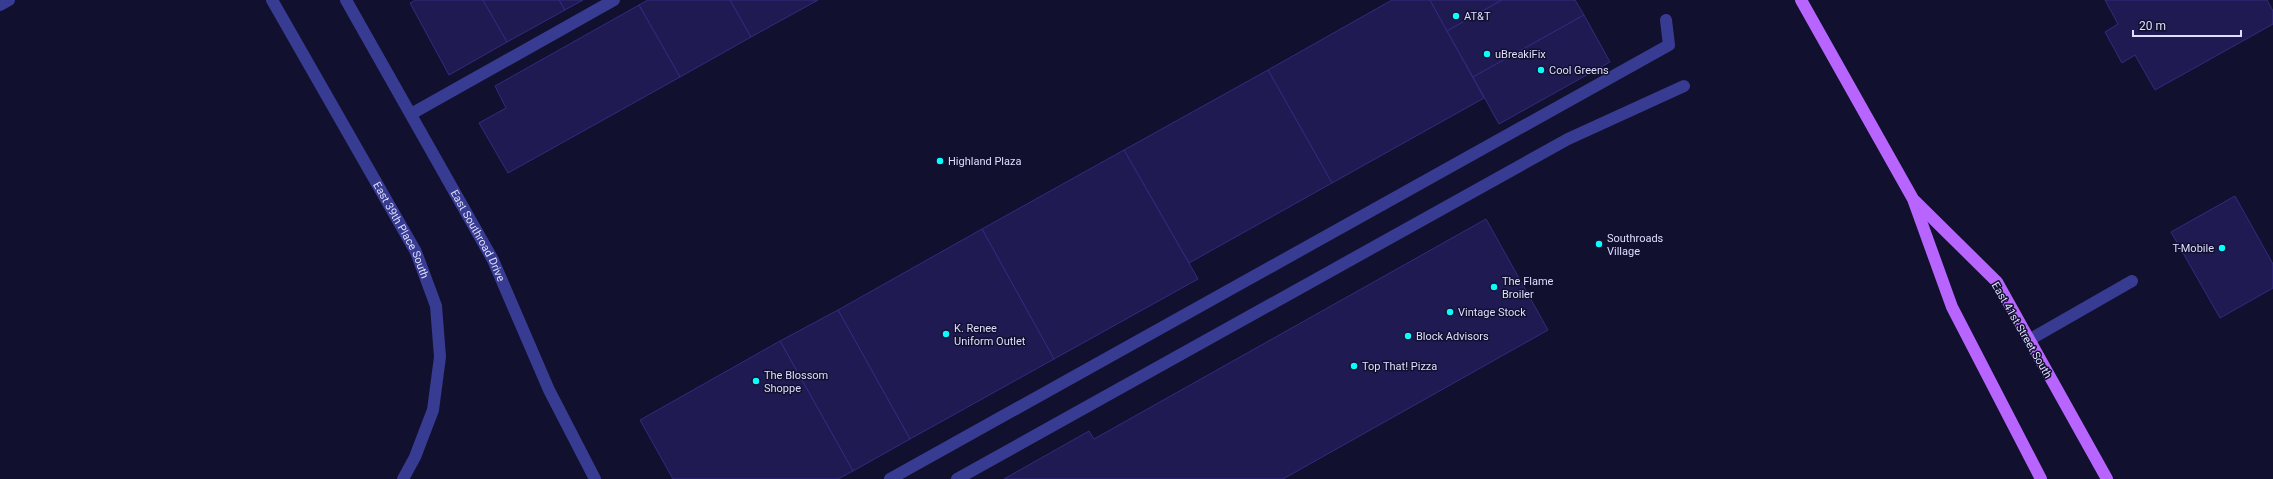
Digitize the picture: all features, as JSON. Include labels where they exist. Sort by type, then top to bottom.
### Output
[{"type":"main road","name":"East 41st Street South","points":[[1801,0],[1913,199],[1952,307],[2041,479]]},
{"type":"main road","name":"East 41st Street South","points":[[1913,199],[1997,282],[2107,479]]},
{"type":"street","points":[[0,5],[9,0]]},
{"type":"street","name":"East 39th Place South","points":[[272,0],[416,252],[436,306],[440,357],[433,410],[415,457],[403,479]]},
{"type":"street","name":"East Southroad Drive","points":[[346,0],[493,260],[549,390],[595,479]]},
{"type":"street","points":[[411,114],[614,0]]},
{"type":"street","points":[[890,479],[1669,45],[1666,20]]},
{"type":"street","points":[[957,479],[1568,139],[1684,86]]},
{"type":"street","points":[[2029,340],[2132,281]]},
{"type":"building","points":[[416,0],[483,0],[507,42],[449,75],[410,3]]},
{"type":"building","points":[[483,0],[559,0],[565,10],[507,42]]},
{"type":"building","points":[[559,0],[583,0],[565,10]]},
{"type":"building","points":[[648,0],[730,0],[751,37],[680,77],[639,5]]},
{"type":"building","points":[[730,0],[818,0],[751,37]]},
{"type":"building","points":[[1392,0],[1430,0],[1484,98],[1332,183],[1268,70]]},
{"type":"building","name":"AT&T","points":[[1430,0],[1502,0],[1447,31]]},
{"type":"building","name":"uBreakiFix","points":[[1502,0],[1575,0],[1584,15],[1473,77],[1447,31]]},
{"type":"building","points":[[2105,0],[2267,0],[2273,11],[2273,24],[2155,90],[2135,55],[2122,63],[2105,32],[2118,24]]},
{"type":"building","points":[[639,5],[680,77],[508,173],[479,123],[506,108],[495,86]]},
{"type":"building","name":"Cool Greens","points":[[1584,15],[1610,62],[1499,124],[1473,77]]},
{"type":"building","points":[[1268,70],[1332,183],[1189,263],[1124,150]]},
{"type":"building","points":[[1124,150],[1198,279],[1054,359],[982,229]]},
{"type":"building","name":"T-Mobile","points":[[2235,196],[2273,264],[2273,288],[2220,318],[2171,232]]},
{"type":"building","points":[[1486,219],[1548,330],[1283,479],[1004,479],[1089,431],[1094,439]]},
{"type":"building","name":"K. Renee Uniform Outlet","points":[[982,229],[1054,359],[910,439],[838,310]]},
{"type":"building","points":[[838,310],[910,439],[853,471],[780,341]]},
{"type":"building","name":"The Blossom Shoppe","points":[[780,341],[853,471],[838,479],[673,479],[640,420]]},
{"type":"place","name":"AT&T","points":[[1456,16]]},
{"type":"place","name":"uBreakiFix","points":[[1487,54]]},
{"type":"place","name":"Cool Greens","points":[[1541,70]]},
{"type":"place","name":"Highland Plaza","points":[[940,161]]},
{"type":"place","name":"Southroads Village","points":[[1599,244]]},
{"type":"place","name":"T-Mobile","points":[[2222,248]]},
{"type":"place","name":"The Flame Broiler","points":[[1494,287]]},
{"type":"place","name":"Vintage Stock","points":[[1450,312]]},
{"type":"place","name":"K. Renee Uniform Outlet","points":[[946,334]]},
{"type":"place","name":"Block Advisors","points":[[1408,336]]},
{"type":"place","name":"Top That! Pizza","points":[[1354,366]]},
{"type":"place","name":"The Blossom Shoppe","points":[[756,381]]}]
